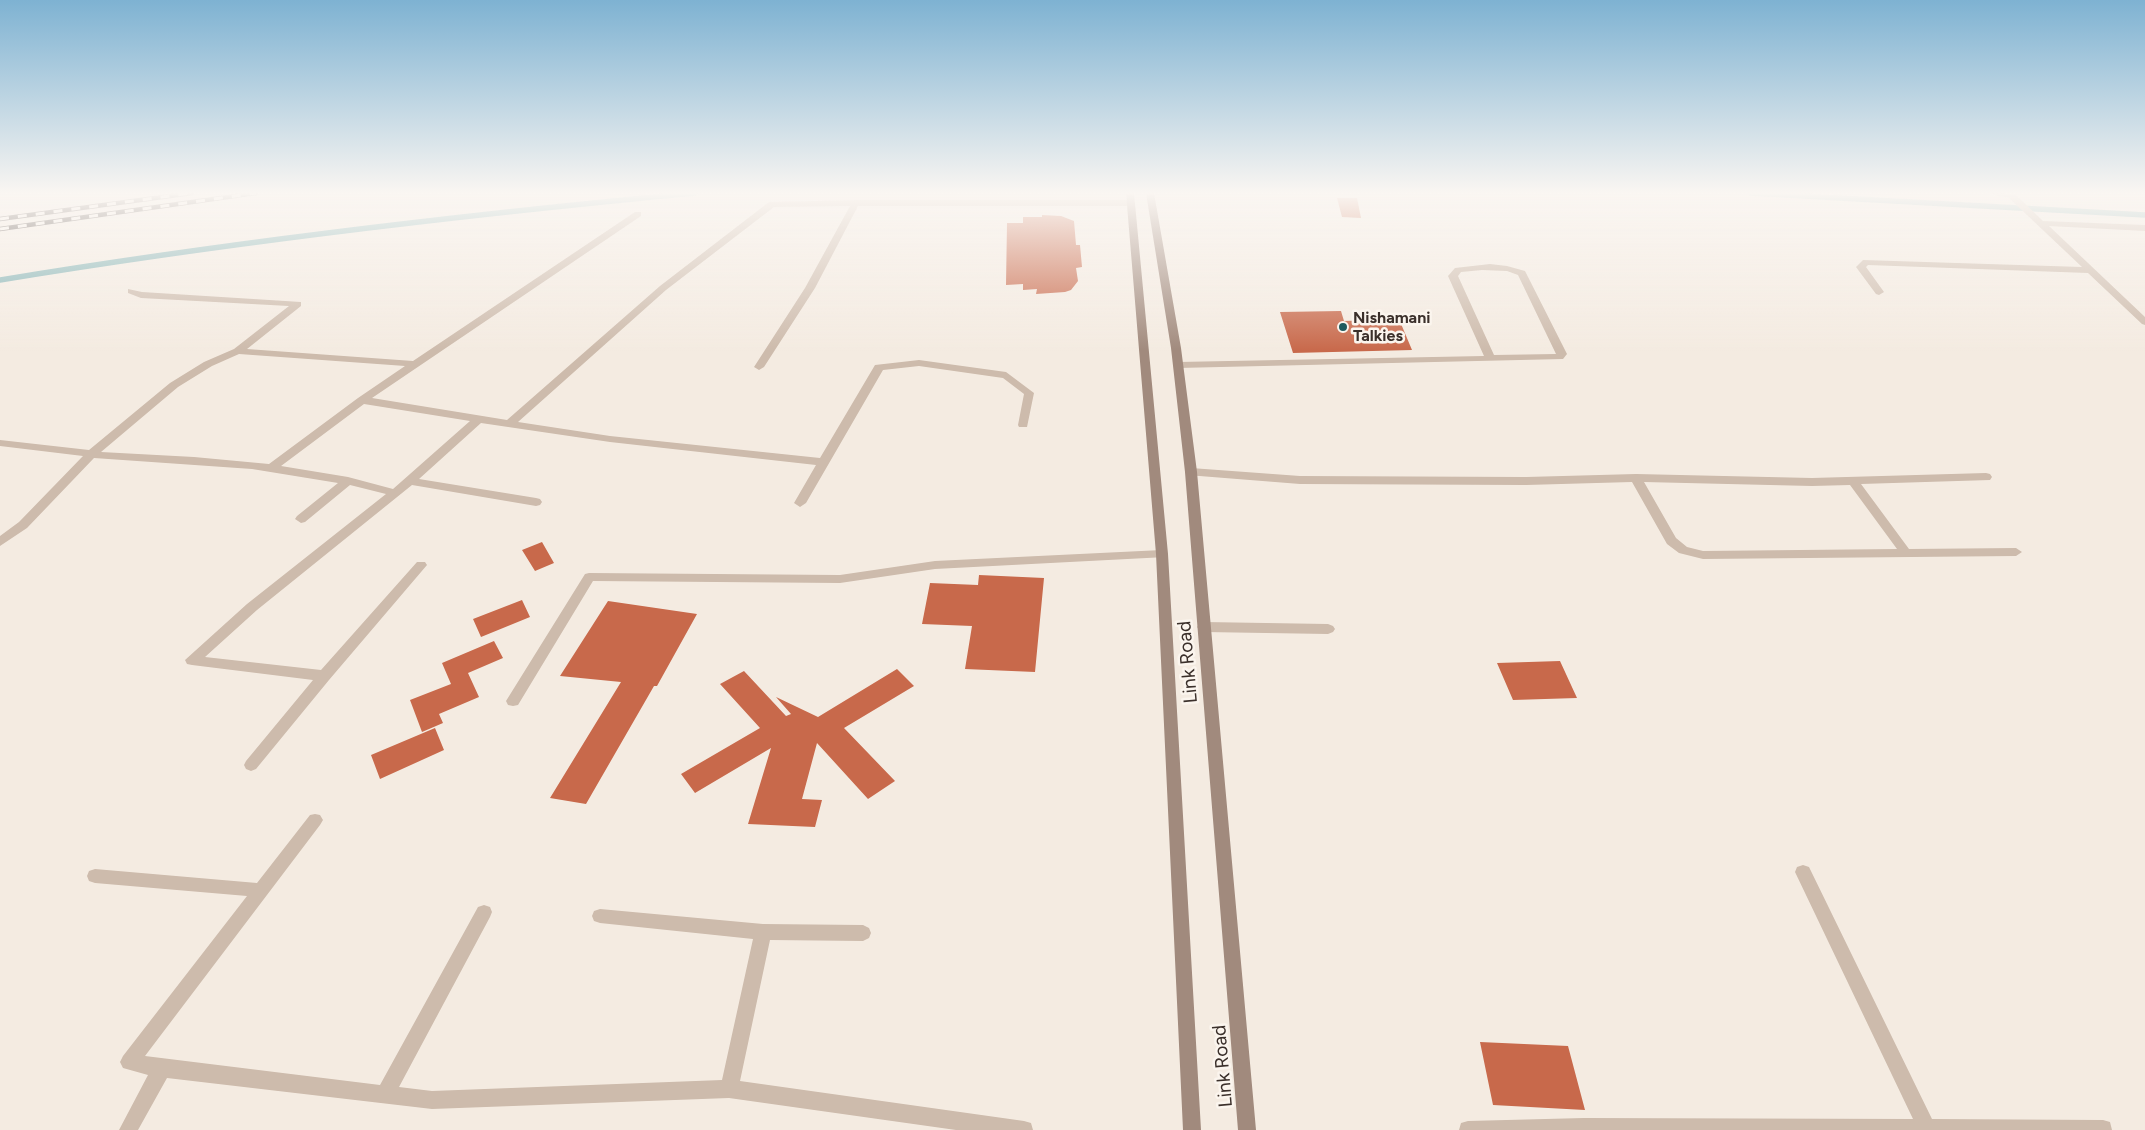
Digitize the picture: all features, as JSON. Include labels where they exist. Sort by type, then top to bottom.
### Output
[{"type":"main road","name":"Link Road","points":[[1135,246],[1162,554],[1192,1130]]},
{"type":"main road","name":"Link Road","points":[[1159,246],[1178,365],[1191,472],[1247,1130]]},
{"type":"street","points":[[271,468],[413,364],[590,246]]},
{"type":"street","points":[[509,424],[663,288],[718,246]]},
{"type":"street","points":[[759,367],[810,288],[833,246]]},
{"type":"street","points":[[2064,246],[2144,321]]},
{"type":"street","points":[[1879,292],[1861,267],[1866,262],[2089,270]]},
{"type":"street","points":[[1178,365],[1556,358],[1562,354],[1522,273],[1514,268],[1458,270],[1453,276],[1491,358]]},
{"type":"street","points":[[0,542],[23,525],[91,454],[174,385],[208,364],[238,351],[298,304],[141,295],[131,291]]},
{"type":"street","points":[[238,351],[413,364]]},
{"type":"street","points":[[800,503],[879,367],[919,363],[1006,375],[1029,393],[1023,425]]},
{"type":"street","points":[[362,400],[610,439],[823,462]]},
{"type":"street","points":[[324,676],[192,660],[252,608],[410,481],[479,419]]},
{"type":"street","points":[[0,443],[91,454],[194,460],[271,468],[348,481],[395,493]]},
{"type":"street","points":[[1191,472],[1300,480],[1526,481],[1636,478],[1812,482],[1986,477]]},
{"type":"street","points":[[1636,478],[1671,541],[1683,550],[1703,555],[2016,552]]},
{"type":"street","points":[[301,519],[348,481]]},
{"type":"street","points":[[410,481],[536,502]]},
{"type":"street","points":[[1853,481],[1906,553]]},
{"type":"street","points":[[513,701],[589,577],[840,580],[935,566],[1162,554]]},
{"type":"street","points":[[250,765],[324,676],[421,565]]},
{"type":"street","points":[[1204,627],[1328,630]]},
{"type":"street","points":[[315,820],[129,1062],[162,1068],[432,1100],[729,1089],[1024,1130]]},
{"type":"street","points":[[1803,872],[1927,1128]]},
{"type":"street","points":[[95,876],[261,890]]},
{"type":"street","points":[[385,1094],[484,912]]},
{"type":"street","points":[[600,916],[763,932],[863,933]]},
{"type":"street","points":[[729,1089],[763,932]]},
{"type":"street","points":[[128,1130],[162,1068]]},
{"type":"street","points":[[1468,1130],[1584,1127],[2103,1128]]},
{"type":"building","points":[[1007,246],[1080,246],[1082,267],[1076,268],[1078,281],[1071,290],[1036,294],[1037,289],[1023,290],[1023,284],[1006,285]]},
{"type":"building","name":"Nishamani Talkies","points":[[1341,311],[1344,321],[1399,319],[1412,350],[1293,353],[1280,312]]},
{"type":"building","points":[[542,542],[554,563],[535,571],[522,550]]},
{"type":"building","points":[[979,575],[1044,578],[1035,672],[965,669],[972,626],[922,624],[930,583],[978,585]]},
{"type":"building","points":[[522,600],[530,617],[481,637],[473,619]]},
{"type":"building","points":[[608,601],[697,614],[657,686],[654,686],[586,804],[550,798],[621,682],[560,676]]},
{"type":"building","points":[[494,641],[503,658],[468,673],[479,697],[439,714],[443,723],[422,732],[410,700],[451,684],[442,663]]},
{"type":"building","points":[[1560,661],[1577,698],[1513,700],[1497,663]]},
{"type":"building","points":[[897,669],[914,686],[844,728],[895,781],[868,799],[817,743],[802,799],[822,800],[815,827],[748,824],[771,748],[695,793],[681,774],[760,728],[720,684],[744,671],[786,716],[791,714],[776,697],[818,717]]},
{"type":"building","points":[[435,728],[444,750],[380,779],[371,755]]},
{"type":"building","points":[[1480,1042],[1568,1046],[1585,1110],[1493,1105]]},
{"type":"waterway","points":[[0,280],[230,246]]},
{"type":"place","name":"Nishamani Talkies","points":[[1343,327]]}]
